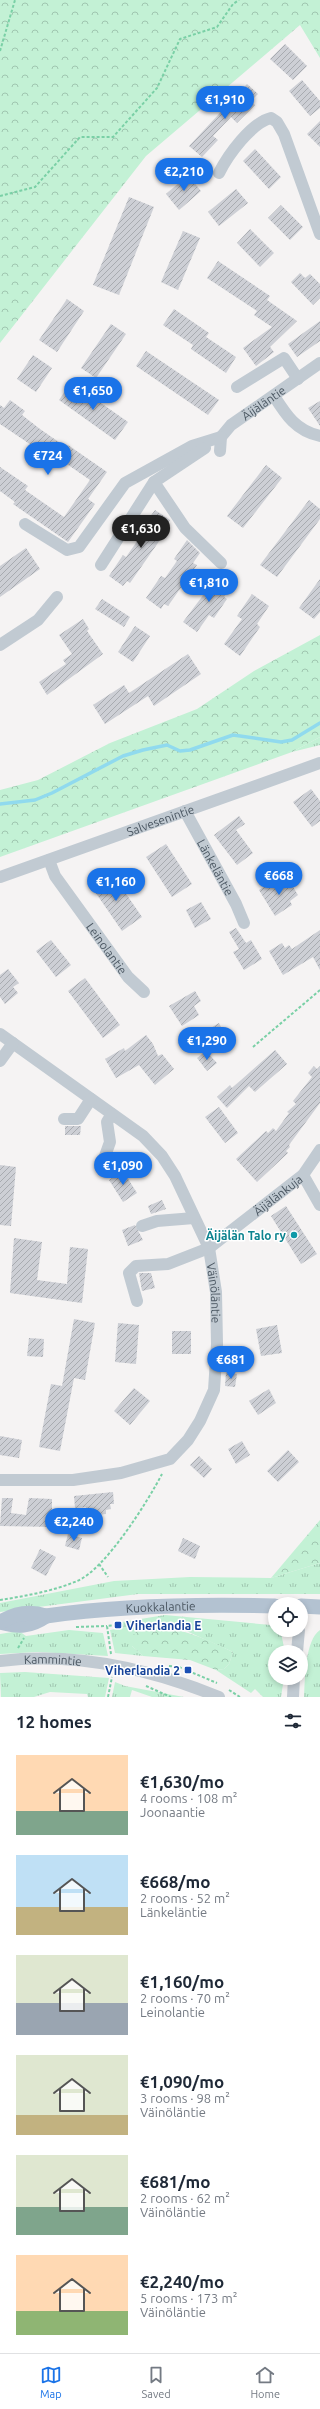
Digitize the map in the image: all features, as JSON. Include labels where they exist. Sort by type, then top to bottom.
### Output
[{"type":"main road","name":"Kuokkalantie","points":[[0,1622],[12,1626],[24,1625],[36,1623],[46,1616],[100,1608],[184,1604],[268,1606]]},
{"type":"main road","points":[[308,1607],[320,1608]]},
{"type":"street","points":[[219,173],[228,156],[262,120],[271,118],[277,122],[284,134],[320,234]]},
{"type":"street","points":[[237,387],[284,358],[298,379]]},
{"type":"street","name":"Äijäläntie","points":[[221,443],[231,424],[274,396],[320,363]]},
{"type":"street","points":[[274,396],[291,421],[305,431],[320,436]]},
{"type":"street","points":[[101,565],[154,482],[196,452],[221,443]]},
{"type":"street","points":[[25,524],[67,550],[79,547],[125,484],[192,446],[221,443]]},
{"type":"street","points":[[154,482],[185,528],[221,563]]},
{"type":"street","points":[[0,645],[38,620],[57,597]]},
{"type":"street","name":"Salvesenintie","points":[[0,877],[320,763]]},
{"type":"street","name":"Länkeläntie","points":[[185,812],[236,904],[244,923]]},
{"type":"street","name":"Leinolantie","points":[[49,860],[55,876],[128,977],[144,992]]},
{"type":"street","name":"Väinöläntie","points":[[0,1034],[143,1136],[162,1156],[175,1176],[209,1248],[216,1292],[217,1344],[214,1390],[200,1421],[188,1440],[170,1459]]},
{"type":"street","points":[[0,1061],[13,1043]]},
{"type":"street","points":[[64,1118],[78,1119],[91,1099]]},
{"type":"street","points":[[105,1156],[110,1142],[107,1122],[112,1114]]},
{"type":"street","name":"Äijälänkuja","points":[[137,1301],[129,1273],[131,1269],[136,1266],[168,1264],[209,1248],[303,1176],[320,1150]]},
{"type":"street","points":[[303,1176],[320,1205]]},
{"type":"street","points":[[142,1226],[157,1220],[194,1218]]},
{"type":"street","points":[[0,1480],[73,1480],[121,1473],[170,1459]]},
{"type":"street","name":"Kammintie","points":[[0,1661],[66,1660],[110,1667],[173,1681],[219,1697]]},
{"type":"street","points":[[293,1697],[294,1685]]},
{"type":"path","points":[[0,51],[15,0]]},
{"type":"path","points":[[0,196],[36,187],[80,137],[113,137],[157,88],[180,39],[217,27],[233,4],[239,0]]},
{"type":"path","points":[[253,1047],[320,990]]},
{"type":"path","points":[[0,1600],[19,1597],[79,1581],[99,1564],[129,1528],[152,1493],[170,1459]]},
{"type":"path","points":[[99,1564],[108,1576]]},
{"type":"path","points":[[108,1697],[110,1667],[107,1626],[118,1624]]},
{"type":"path","points":[[12,1653],[22,1642],[25,1633]]},
{"type":"green space","points":[[0,0],[320,0],[320,58],[300,25],[146,156],[0,343]]},
{"type":"green space","points":[[320,635],[320,737],[292,752],[0,857],[0,790],[38,780],[110,743],[197,709],[254,671]]},
{"type":"green space","points":[[320,737],[320,745],[292,752]]},
{"type":"green space","points":[[320,1520],[320,1563],[271,1578]]},
{"type":"green space","points":[[320,1563],[320,1594],[138,1594],[0,1612],[0,1603],[114,1581],[190,1577],[271,1578]]},
{"type":"green space","points":[[165,1615],[268,1625],[268,1637],[282,1637],[284,1645],[268,1645],[268,1685],[283,1685],[281,1697],[263,1697],[255,1689],[251,1693],[216,1670],[224,1669],[229,1664],[233,1652],[184,1630],[152,1626],[132,1646],[143,1656],[115,1653],[110,1630],[121,1628],[122,1622]]},
{"type":"green space","points":[[152,1626],[174,1629],[213,1642],[233,1652],[229,1664],[224,1669],[216,1670],[190,1660],[143,1656],[132,1646],[131,1640],[136,1632]]},
{"type":"green space","points":[[69,1630],[103,1633],[108,1656],[38,1652],[0,1654],[0,1634],[19,1631],[26,1636]]},
{"type":"green space","points":[[320,1630],[320,1697],[304,1697],[305,1685],[308,1685],[308,1656],[311,1642]]},
{"type":"green space","points":[[25,1672],[109,1678],[105,1697],[88,1697],[87,1694],[50,1692],[34,1697],[1,1697],[0,1673]]},
{"type":"green space","points":[[115,1682],[125,1686],[184,1697],[152,1697],[132,1690],[130,1697],[112,1697]]},
{"type":"building","points":[[285,44],[307,66],[293,80],[270,59]]},
{"type":"building","points":[[302,80],[320,101],[320,108],[310,116],[289,91]]},
{"type":"building","points":[[247,84],[258,94],[251,101],[255,105],[237,123],[231,117],[213,136],[218,140],[202,157],[189,146]]},
{"type":"building","points":[[320,121],[320,147],[307,134]]},
{"type":"building","points":[[255,149],[281,177],[269,189],[243,161]]},
{"type":"building","points":[[188,175],[201,191],[179,210],[166,194]]},
{"type":"building","points":[[236,189],[248,203],[219,226],[208,212]]},
{"type":"building","points":[[129,197],[154,207],[119,295],[93,285]]},
{"type":"building","points":[[281,205],[303,227],[290,240],[268,218]]},
{"type":"building","points":[[250,229],[274,253],[260,267],[237,243]]},
{"type":"building","points":[[183,231],[200,238],[178,290],[161,282]]},
{"type":"building","points":[[218,261],[270,296],[267,300],[297,321],[270,347],[274,352],[256,366],[243,348],[272,327],[254,315],[257,311],[207,278]]},
{"type":"building","points":[[300,273],[305,278],[310,274],[320,284],[320,298],[313,305],[291,282]]},
{"type":"building","points":[[67,299],[84,311],[57,352],[39,340]]},
{"type":"building","points":[[174,309],[209,333],[206,337],[236,357],[226,373],[191,349],[193,345],[163,325]]},
{"type":"building","points":[[320,321],[320,341],[297,357],[288,344]]},
{"type":"building","points":[[111,324],[126,334],[96,378],[81,368]]},
{"type":"building","points":[[146,351],[219,400],[208,415],[136,366]]},
{"type":"building","points":[[33,355],[52,368],[36,392],[17,379]]},
{"type":"building","points":[[71,382],[128,422],[115,440],[59,400]]},
{"type":"building","points":[[10,400],[25,411],[22,415],[40,429],[66,447],[68,445],[107,472],[88,499],[95,504],[68,542],[13,504],[15,502],[0,491],[0,467],[28,486],[25,490],[64,517],[90,480],[61,460],[58,463],[0,424],[0,405],[4,408]]},
{"type":"building","points":[[320,401],[320,426],[308,408]]},
{"type":"building","points":[[266,465],[282,478],[243,528],[227,516]]},
{"type":"building","points":[[309,500],[320,509],[320,519],[277,577],[260,565]]},
{"type":"building","points":[[155,510],[170,520],[166,525],[169,527],[130,583],[127,581],[123,586],[109,576],[123,555],[126,557],[145,530],[142,528]]},
{"type":"building","points":[[187,540],[200,553],[193,563],[197,565],[168,606],[164,604],[161,609],[146,598],[161,576],[165,578],[177,561],[174,559]]},
{"type":"building","points":[[26,548],[40,569],[0,597],[0,566]]},
{"type":"building","points":[[219,574],[233,584],[224,597],[227,599],[214,618],[209,615],[197,632],[183,622]]},
{"type":"building","points":[[320,579],[320,612],[314,619],[299,608]]},
{"type":"building","points":[[252,594],[269,606],[257,624],[260,627],[240,656],[224,644],[242,619],[237,616]]},
{"type":"building","points":[[102,599],[130,617],[124,627],[95,609]]},
{"type":"building","points":[[83,619],[89,629],[87,631],[103,654],[47,695],[39,682],[66,664],[63,660],[72,654],[59,635]]},
{"type":"building","points":[[135,626],[150,636],[133,662],[118,652]]},
{"type":"building","points":[[188,654],[201,674],[154,706],[148,696],[105,724],[93,705],[124,685],[129,693]]},
{"type":"building","points":[[311,789],[320,801],[320,821],[312,827],[293,802]]},
{"type":"building","points":[[239,816],[245,824],[236,830],[253,853],[237,865],[214,835]]},
{"type":"building","points":[[166,844],[192,884],[172,897],[146,857]]},
{"type":"building","points":[[111,872],[142,917],[122,931],[91,886]]},
{"type":"building","points":[[278,878],[281,884],[288,879],[298,895],[290,901],[292,905],[275,916],[259,890]]},
{"type":"building","points":[[201,902],[211,919],[195,928],[186,910]]},
{"type":"building","points":[[236,928],[246,943],[251,940],[262,959],[244,970],[233,952],[239,949],[229,932]]},
{"type":"building","points":[[320,930],[320,970],[313,957],[283,975],[269,951],[282,943],[285,948],[289,945],[292,949]]},
{"type":"building","points":[[51,940],[71,965],[56,977],[36,951]]},
{"type":"building","points":[[8,969],[19,983],[13,987],[18,993],[5,1004],[0,997],[0,975]]},
{"type":"building","points":[[85,978],[120,1025],[103,1038],[68,991]]},
{"type":"building","points":[[195,991],[201,1001],[194,1006],[199,1015],[182,1026],[169,1006]]},
{"type":"building","points":[[219,1023],[230,1045],[215,1053],[204,1032]]},
{"type":"building","points":[[146,1035],[153,1044],[158,1056],[162,1054],[174,1069],[155,1085],[139,1065],[116,1078],[105,1059],[124,1048],[125,1051]]},
{"type":"building","points":[[275,1050],[287,1064],[255,1092],[249,1086],[227,1108],[217,1097],[230,1085],[232,1088]]},
{"type":"building","points":[[206,1051],[217,1063],[207,1071],[197,1058]]},
{"type":"building","points":[[314,1066],[317,1069],[320,1066],[320,1103],[289,1145],[290,1147],[286,1151],[288,1153],[257,1182],[236,1159],[266,1131],[268,1133],[273,1128],[276,1131],[289,1113],[287,1112],[296,1104],[293,1101],[312,1077],[308,1073]]},
{"type":"building","points":[[219,1107],[238,1133],[225,1143],[205,1117]]},
{"type":"building","points":[[65,1126],[81,1126],[80,1135],[65,1135]]},
{"type":"building","points":[[121,1154],[128,1166],[117,1173],[110,1161]]},
{"type":"building","points":[[0,1165],[16,1167],[11,1226],[0,1225]]},
{"type":"building","points":[[123,1171],[137,1193],[123,1202],[109,1180]]},
{"type":"building","points":[[162,1200],[166,1209],[151,1214],[148,1206]]},
{"type":"building","name":"Äijälän Talo ry","points":[[286,1206],[317,1254],[301,1264],[271,1216]]},
{"type":"building","points":[[135,1225],[143,1240],[128,1246],[122,1230]]},
{"type":"building","points":[[14,1238],[42,1242],[37,1280],[67,1284],[70,1247],[88,1249],[82,1303],[10,1293]]},
{"type":"building","points":[[139,1273],[151,1273],[155,1288],[142,1291]]},
{"type":"building","points":[[74,1319],[95,1323],[85,1380],[74,1378],[60,1451],[39,1447],[51,1384],[62,1386]]},
{"type":"building","points":[[118,1323],[139,1325],[136,1364],[115,1362]]},
{"type":"building","points":[[277,1325],[282,1353],[261,1356],[256,1329]]},
{"type":"building","points":[[172,1331],[191,1331],[191,1354],[172,1354]]},
{"type":"building","points":[[29,1338],[44,1339],[43,1357],[27,1356]]},
{"type":"building","points":[[226,1373],[237,1374],[235,1387],[225,1386]]},
{"type":"building","points":[[134,1388],[150,1401],[130,1425],[114,1411]]},
{"type":"building","points":[[269,1389],[276,1403],[258,1415],[249,1401]]},
{"type":"building","points":[[0,1436],[22,1440],[19,1458],[0,1455]]},
{"type":"building","points":[[242,1441],[250,1455],[236,1464],[228,1449]]},
{"type":"building","points":[[288,1450],[299,1462],[278,1482],[267,1471]]},
{"type":"building","points":[[199,1456],[212,1469],[204,1478],[190,1465]]},
{"type":"building","points":[[113,1492],[114,1504],[110,1504],[111,1509],[106,1510],[106,1514],[87,1516],[86,1507],[75,1508],[74,1496]]},
{"type":"building","points":[[2,1498],[13,1498],[11,1513],[26,1515],[29,1498],[52,1499],[52,1511],[57,1511],[54,1527],[0,1526]]},
{"type":"building","points":[[68,1534],[82,1538],[79,1550],[65,1546]]},
{"type":"building","points":[[183,1538],[200,1546],[195,1559],[178,1551]]},
{"type":"building","points":[[40,1549],[56,1557],[46,1576],[31,1568]]},
{"type":"waterway","points":[[0,804],[35,800],[52,793],[123,756],[143,750],[167,745],[180,751],[190,750],[233,735],[281,742],[292,740],[320,723]]},
{"type":"place","name":"Äijälän Talo ry","points":[[294,1235]]},
{"type":"place","name":"Viherlandia E","points":[[118,1625]]},
{"type":"place","name":"Viherlandia 2","points":[[188,1670]]}]
